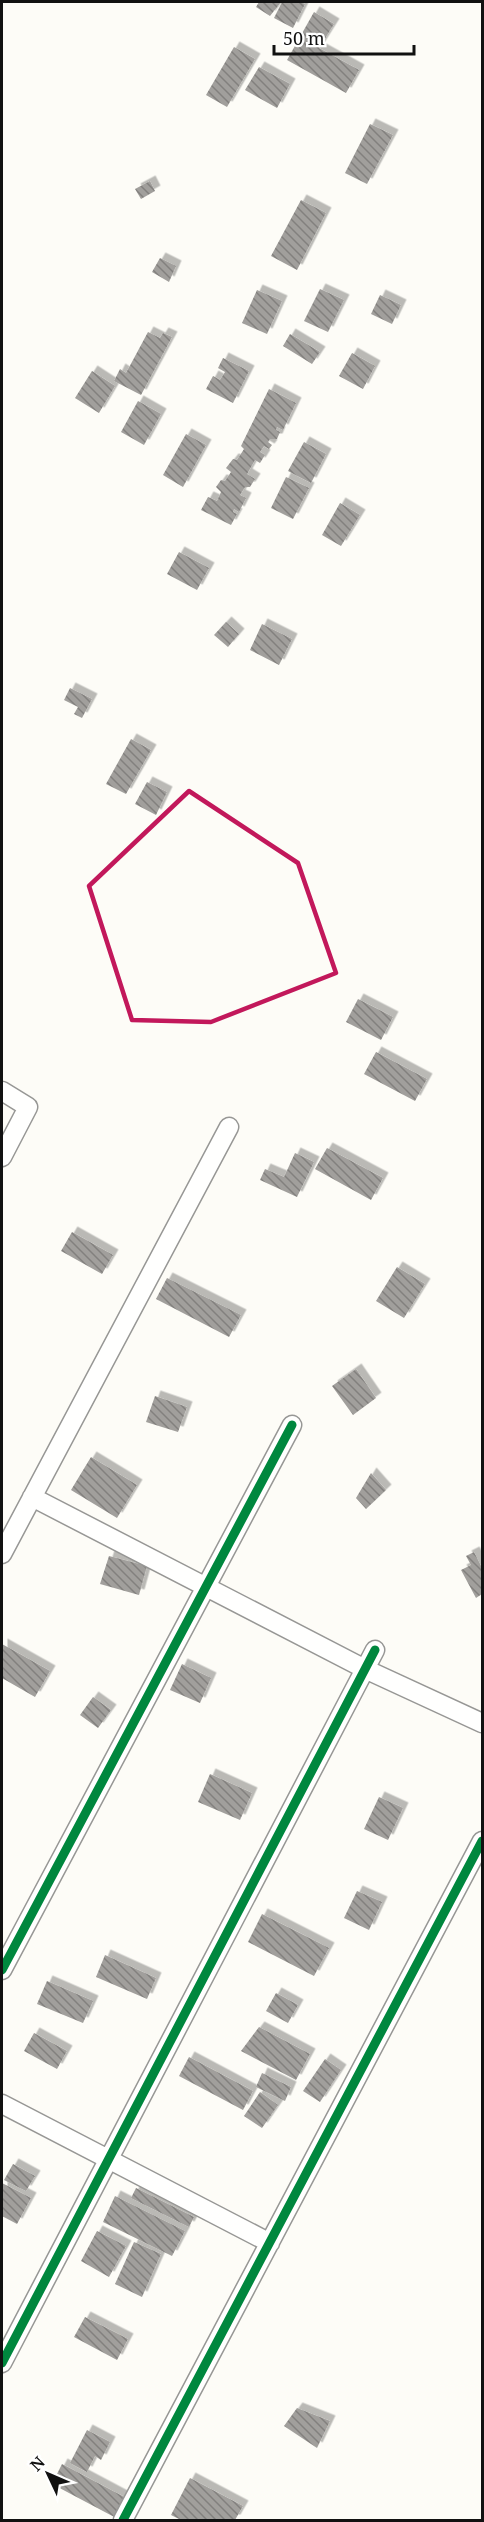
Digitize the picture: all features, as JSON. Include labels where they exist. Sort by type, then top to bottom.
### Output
[{"type":"street","points":[[2,1091],[28,1107],[2,1156]]},
{"type":"street","points":[[2,1554],[230,1127]]},
{"type":"street","points":[[2,1970],[292,1425]]},
{"type":"street","points":[[32,1497],[365,1669],[483,1723]]},
{"type":"street","points":[[2,2364],[375,1650]]},
{"type":"street","points":[[123,2520],[483,1841]]},
{"type":"street","points":[[2,2103],[270,2243]]},
{"type":"highlighted area","points":[[189,791],[298,863],[336,973],[211,1022],[132,1020],[89,886]]},
{"type":"building","points":[[259,2],[281,2],[270,16],[256,7]]},
{"type":"building","points":[[282,2],[305,4],[293,28],[274,18]]},
{"type":"building","points":[[314,12],[334,24],[319,48],[359,70],[346,93],[287,60]]},
{"type":"building","points":[[234,47],[255,59],[227,107],[206,95]]},
{"type":"building","points":[[259,67],[290,84],[277,108],[245,90]]},
{"type":"building","points":[[370,124],[393,135],[367,184],[345,173]]},
{"type":"building","points":[[150,181],[155,191],[141,199],[135,189]]},
{"type":"building","points":[[301,200],[326,213],[297,270],[271,256]]},
{"type":"building","points":[[160,258],[176,266],[169,282],[152,272]]},
{"type":"building","points":[[320,289],[344,300],[328,332],[304,321]]},
{"type":"building","points":[[257,290],[282,301],[267,334],[242,323]]},
{"type":"building","points":[[380,295],[401,305],[392,324],[371,314]]},
{"type":"building","points":[[148,332],[160,338],[163,333],[172,337],[141,395],[114,381],[120,369],[126,373]]},
{"type":"building","points":[[290,334],[320,352],[312,364],[283,346]]},
{"type":"building","points":[[352,353],[375,366],[363,389],[339,376]]},
{"type":"building","points":[[223,358],[249,371],[233,403],[206,389],[213,376],[220,380],[225,372],[218,368]]},
{"type":"building","points":[[92,371],[115,386],[99,413],[75,398]]},
{"type":"building","points":[[269,389],[296,403],[283,430],[277,427],[276,430],[280,432],[277,439],[270,439],[268,442],[272,445],[269,449],[264,446],[260,452],[265,455],[260,463],[255,460],[247,474],[255,479],[250,487],[245,487],[240,495],[246,498],[239,512],[234,509],[233,512],[237,514],[231,525],[201,510],[208,497],[217,501],[221,492],[216,487],[221,480],[225,481],[231,472],[226,468],[233,459],[237,460],[244,449],[241,446]]},
{"type":"building","points":[[138,401],[161,414],[144,445],[121,432]]},
{"type":"building","points":[[186,434],[206,445],[183,487],[163,475]]},
{"type":"building","points":[[304,442],[326,454],[311,483],[288,471]]},
{"type":"building","points":[[286,477],[309,488],[293,519],[271,508]]},
{"type":"building","points":[[340,503],[360,515],[341,546],[322,535]]},
{"type":"building","points":[[179,552],[209,568],[197,590],[167,574]]},
{"type":"building","points":[[226,622],[239,634],[228,647],[214,635]]},
{"type":"building","points":[[262,624],[292,639],[279,665],[250,650]]},
{"type":"building","points":[[70,688],[92,699],[82,718],[74,714],[78,707],[64,700]]},
{"type":"building","points":[[131,739],[151,750],[126,794],[106,784]]},
{"type":"building","points":[[147,782],[167,792],[156,815],[135,804]]},
{"type":"building","points":[[358,999],[393,1017],[381,1040],[346,1022]]},
{"type":"building","points":[[376,1052],[427,1079],[415,1101],[364,1074]]},
{"type":"building","points":[[327,1148],[383,1178],[371,1200],[315,1169]]},
{"type":"building","points":[[295,1153],[314,1162],[297,1197],[260,1180],[265,1169],[284,1177]]},
{"type":"building","points":[[72,1232],[113,1255],[102,1274],[61,1251]]},
{"type":"building","points":[[397,1267],[425,1284],[404,1318],[376,1301]]},
{"type":"building","points":[[167,1278],[241,1315],[229,1337],[156,1299]]},
{"type":"building","points":[[356,1369],[376,1398],[353,1415],[332,1386]]},
{"type":"building","points":[[155,1396],[187,1407],[178,1432],[146,1422]]},
{"type":"building","points":[[91,1457],[137,1485],[117,1518],[71,1490]]},
{"type":"building","points":[[371,1473],[386,1490],[366,1509],[356,1498]]},
{"type":"building","points":[[474,1552],[482,1568],[482,1594],[476,1598],[461,1570],[471,1565],[466,1556]]},
{"type":"building","points":[[109,1556],[147,1566],[139,1595],[100,1584]]},
{"type":"building","points":[[2,1644],[50,1671],[35,1697],[2,1678]]},
{"type":"building","points":[[182,1664],[211,1678],[200,1703],[170,1690]]},
{"type":"building","points":[[93,1697],[111,1710],[98,1728],[80,1715]]},
{"type":"building","points":[[210,1774],[252,1793],[240,1820],[198,1802]]},
{"type":"building","points":[[379,1797],[403,1808],[388,1840],[364,1829]]},
{"type":"building","points":[[357,1891],[382,1902],[369,1930],[344,1918]]},
{"type":"building","points":[[262,1914],[329,1948],[314,1976],[248,1942]]},
{"type":"building","points":[[105,1955],[156,1978],[147,1999],[96,1977]]},
{"type":"building","points":[[47,1981],[93,2001],[83,2023],[37,2004]]},
{"type":"building","points":[[276,1993],[298,2005],[288,2023],[266,2011]]},
{"type":"building","points":[[259,2027],[310,2054],[296,2080],[241,2051]]},
{"type":"building","points":[[34,2033],[67,2051],[57,2069],[24,2051]]},
{"type":"building","points":[[189,2057],[253,2091],[243,2110],[179,2076]]},
{"type":"building","points":[[325,2059],[341,2070],[320,2102],[303,2091]]},
{"type":"building","points":[[262,2073],[291,2087],[285,2101],[256,2087]]},
{"type":"building","points":[[260,2092],[278,2105],[262,2128],[244,2116]]},
{"type":"building","points":[[13,2164],[35,2176],[26,2191],[4,2180]]},
{"type":"building","points":[[2,2183],[31,2198],[17,2224],[2,2216]]},
{"type":"building","points":[[136,2188],[194,2217],[189,2227],[131,2198]]},
{"type":"building","points":[[115,2196],[185,2231],[172,2256],[103,2222]]},
{"type":"building","points":[[97,2231],[126,2246],[109,2277],[81,2261]]},
{"type":"building","points":[[134,2242],[161,2254],[142,2297],[115,2284]]},
{"type":"building","points":[[85,2317],[128,2339],[117,2360],[74,2337]]},
{"type":"building","points":[[297,2408],[330,2421],[317,2448],[284,2426]]},
{"type":"building","points":[[87,2430],[110,2442],[101,2460],[95,2456],[87,2472],[70,2463]]},
{"type":"building","points":[[62,2464],[128,2499],[118,2519],[52,2484]]},
{"type":"building","points":[[190,2478],[243,2506],[235,2520],[181,2520],[171,2515]]},
{"type":"cycle path","points":[[2,1970],[292,1425]]},
{"type":"cycle path","points":[[2,2363],[375,1650]]},
{"type":"cycle path","points":[[123,2520],[482,1841]]}]
